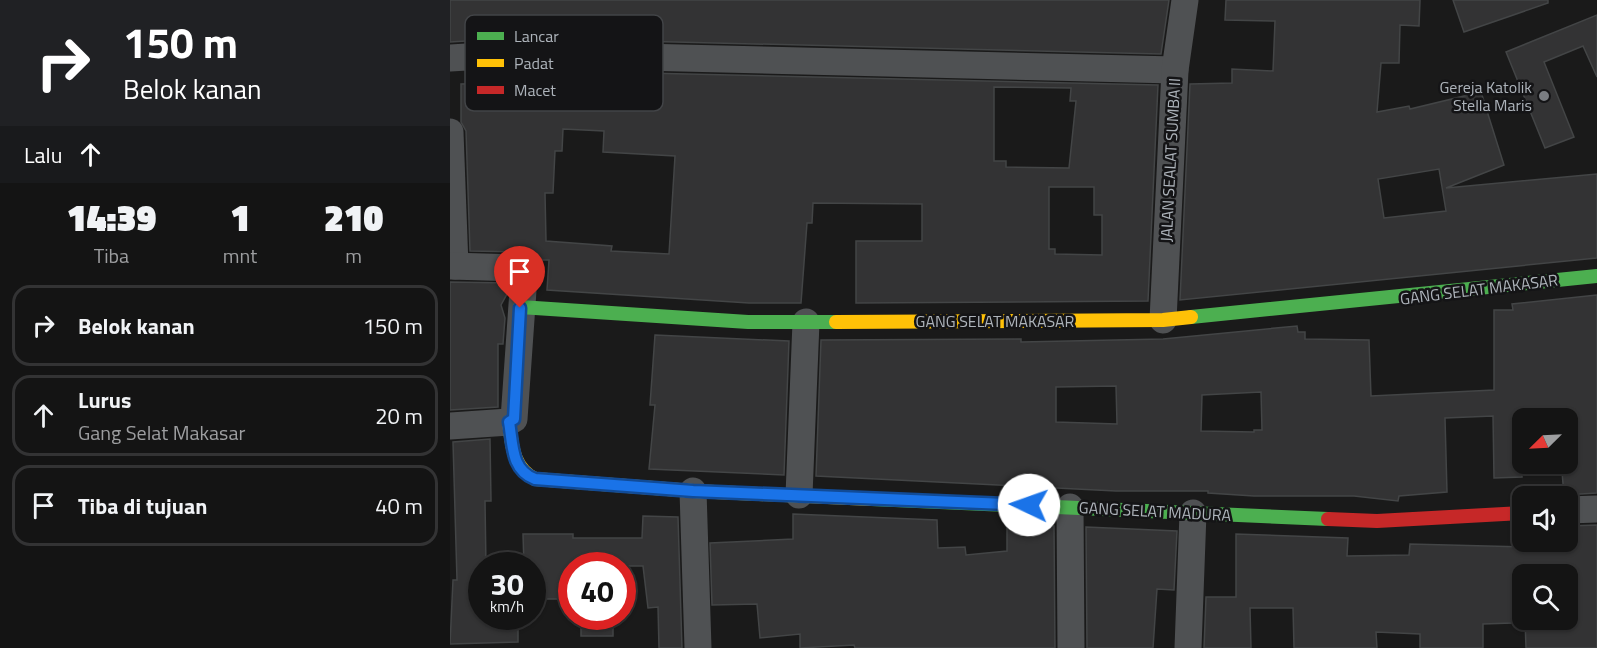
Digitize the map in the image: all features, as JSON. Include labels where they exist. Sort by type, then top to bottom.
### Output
[{"type":"street","name":"JALAN SEALAT SUMBA II","points":[[1163,320],[1174,69],[1185,0]]},
{"type":"street","points":[[450,58],[465,57]]},
{"type":"street","points":[[663,57],[1174,69]]},
{"type":"street","points":[[450,132],[453,266],[518,268],[524,276],[514,419],[503,423],[450,426]]},
{"type":"street","name":"GANG SELAT MAKASAR","points":[[520,308],[748,322],[1163,320],[1388,299],[1597,276]]},
{"type":"street","points":[[799,495],[806,322]]},
{"type":"street","name":"GANG SELAT MADURA","points":[[503,423],[517,467],[526,476],[535,479],[693,491],[1377,521],[1512,514]]},
{"type":"street","points":[[693,491],[698,648]]},
{"type":"street","points":[[1070,507],[1071,648]]},
{"type":"street","points":[[1578,510],[1597,509]]},
{"type":"street","points":[[1188,648],[1193,513]]},
{"type":"building","points":[[450,0],[1169,0],[1161,54],[663,42],[663,15],[465,15],[465,41],[450,42]]},
{"type":"building","points":[[1226,0],[1420,0],[1419,26],[1400,25],[1399,63],[1381,63],[1377,112],[1409,106],[1410,109],[1481,92],[1504,165],[1446,188],[1597,174],[1597,258],[1180,300],[1190,84],[1232,83],[1232,69],[1273,71],[1275,21],[1225,20]],"holes":[[[1439,169],[1446,211],[1384,218],[1378,179]]]},
{"type":"building","points":[[1453,0],[1548,0],[1548,3],[1464,32]]},
{"type":"building","points":[[1597,15],[1597,77],[1583,46],[1544,62],[1574,137],[1545,148],[1506,52]]},
{"type":"building","points":[[663,73],[1158,85],[1148,301],[856,303],[856,241],[922,241],[922,204],[813,203],[812,223],[807,223],[801,303],[749,303],[547,290],[549,260],[532,260],[518,252],[470,251],[466,131],[461,122],[461,84],[465,84],[465,111],[663,111]],"holes":[[[994,87],[1071,88],[1070,101],[1076,101],[1069,168],[1006,167],[1006,161],[994,161]],[[563,129],[604,131],[603,152],[675,156],[669,254],[611,251],[612,246],[546,241],[545,193],[553,193],[555,151],[562,151]],[[1049,187],[1094,187],[1094,215],[1102,215],[1102,255],[1055,254],[1055,249],[1049,249]]]},
{"type":"building","points":[[450,282],[508,283],[507,294],[501,305],[505,318],[503,344],[498,344],[498,407],[450,410]]},
{"type":"building","points":[[1597,295],[1597,493],[1578,494],[1578,486],[1563,486],[1562,474],[1578,474],[1578,408],[1512,408],[1512,474],[1522,474],[1522,477],[1494,478],[1493,416],[1445,418],[1447,492],[1399,496],[1398,501],[1354,496],[1254,496],[1208,493],[1208,491],[1116,491],[816,476],[821,340],[1021,339],[1021,342],[1163,339],[1297,326],[1298,332],[1305,332],[1305,339],[1369,340],[1371,396],[1494,390],[1494,310],[1513,310],[1512,304]],"holes":[[[1116,386],[1117,424],[1056,422],[1056,387]],[[1261,392],[1262,430],[1254,430],[1254,432],[1201,431],[1202,395]]]},
{"type":"building","points":[[655,335],[789,341],[784,475],[649,469],[655,405],[650,405]]},
{"type":"building","points":[[490,439],[491,501],[485,501],[486,552],[468,552],[468,630],[518,630],[518,642],[450,644],[453,580],[457,580],[453,442]]},
{"type":"building","points":[[793,514],[937,520],[938,548],[965,547],[966,555],[1007,551],[1007,524],[1054,526],[1055,648],[855,648],[854,645],[800,648],[800,634],[760,638],[757,604],[712,605],[710,543],[793,539]]},
{"type":"building","points":[[643,516],[678,517],[682,648],[659,648],[658,607],[648,608],[643,566],[636,566],[636,552],[558,552],[558,599],[546,599],[546,552],[524,552],[523,534],[573,534],[573,538],[642,538]]},
{"type":"building","points":[[1597,525],[1597,648],[1526,648],[1525,630],[1578,630],[1578,564],[1512,564],[1512,623],[1483,624],[1483,648],[1420,648],[1420,634],[1376,632],[1377,648],[1294,648],[1293,608],[1250,608],[1251,648],[1204,648],[1206,597],[1236,597],[1236,534],[1348,538],[1347,556],[1409,555],[1410,544],[1512,547],[1512,552],[1578,552],[1578,526]]},
{"type":"building","points":[[1086,527],[1177,531],[1174,590],[1157,589],[1153,648],[1087,648]]},
{"type":"building","points":[[581,630],[613,630],[613,636],[581,636]]},
{"type":"traffic: fast","points":[[1191,317],[1597,276]]},
{"type":"traffic: fast","points":[[520,307],[748,322],[836,322]]},
{"type":"traffic: fast","points":[[871,499],[1328,519]]},
{"type":"traffic: slow","points":[[836,322],[1163,320],[1191,317]]},
{"type":"traffic: slow","points":[[509,422],[512,447],[517,462],[527,474],[535,479],[693,491],[871,499]]},
{"type":"traffic: jam","points":[[1328,519],[1377,521],[1512,514]]},
{"type":"place","name":"Gereja Katolik Stella Maris","points":[[1544,96]]},
{"type":"route","points":[[520,308],[514,419],[509,422],[517,467],[526,476],[535,479],[693,491],[1029,505]]}]
